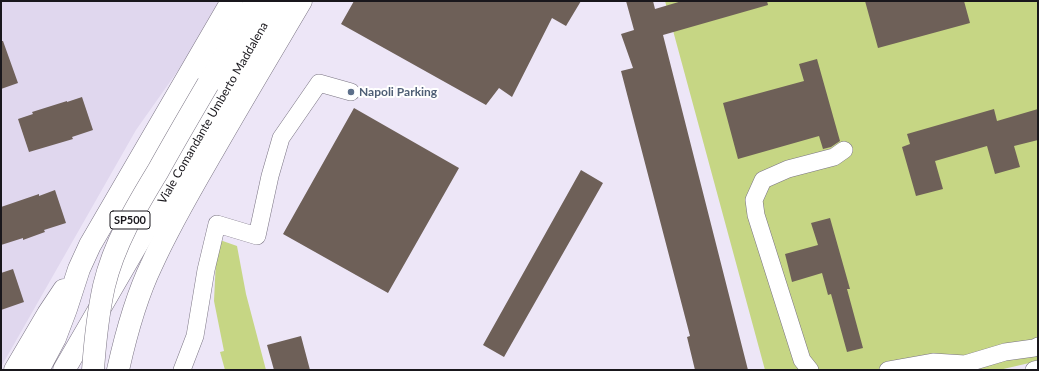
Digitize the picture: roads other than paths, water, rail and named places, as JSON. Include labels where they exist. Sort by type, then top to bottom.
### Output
[{"type":"main road","points":[[38,370],[55,338],[79,269],[90,245],[232,1]]},
{"type":"main road","name":"SP500","points":[[93,370],[104,285],[123,233],[256,1]]},
{"type":"main road","name":"Viale Comandante Umberto Maddalena","points":[[64,370],[278,1]]},
{"type":"main road","name":"SP500","points":[[118,370],[129,325],[142,287],[170,226],[301,1]]},
{"type":"main road","points":[[15,370],[48,314],[79,269]]},
{"type":"lane","points":[[182,370],[195,336],[206,270],[217,224],[257,236],[270,176],[281,138],[319,83],[351,92]]},
{"type":"lane","points":[[810,370],[802,360],[756,215],[754,200],[763,180],[788,169],[834,157],[844,150]]},
{"type":"lane","points":[[888,370],[933,362],[965,364],[1006,352],[1034,348],[1038,346]]},
{"type":"lane","points":[[1034,370],[1038,369]]},
{"type":"place","name":"Napoli Parking","points":[[351,92]]}]
